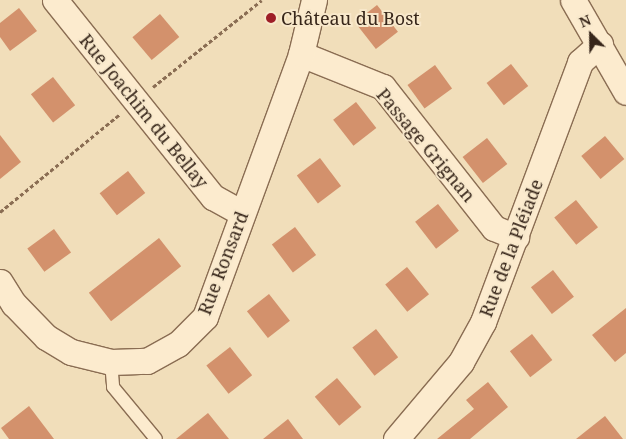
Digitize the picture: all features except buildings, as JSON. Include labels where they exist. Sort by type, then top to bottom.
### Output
[{"type":"street","name":"Rue Joachim du Bellay","points":[[55,0],[213,197],[242,213]]},
{"type":"street","name":"Rue Ronsard","points":[[0,282],[14,304],[46,337],[71,352],[111,362],[147,361],[178,344],[205,317],[301,54],[314,0]]},
{"type":"street","points":[[573,0],[626,92]]},
{"type":"street","name":"Rue de la Pléiade","points":[[396,439],[461,362],[483,322],[580,62],[600,44]]},
{"type":"street","name":"Passage Grignan","points":[[301,54],[383,87],[494,228],[516,237]]},
{"type":"lane","points":[[111,362],[113,387],[156,439]]},
{"type":"place","name":"Château du Bost","points":[[271,18]]}]
